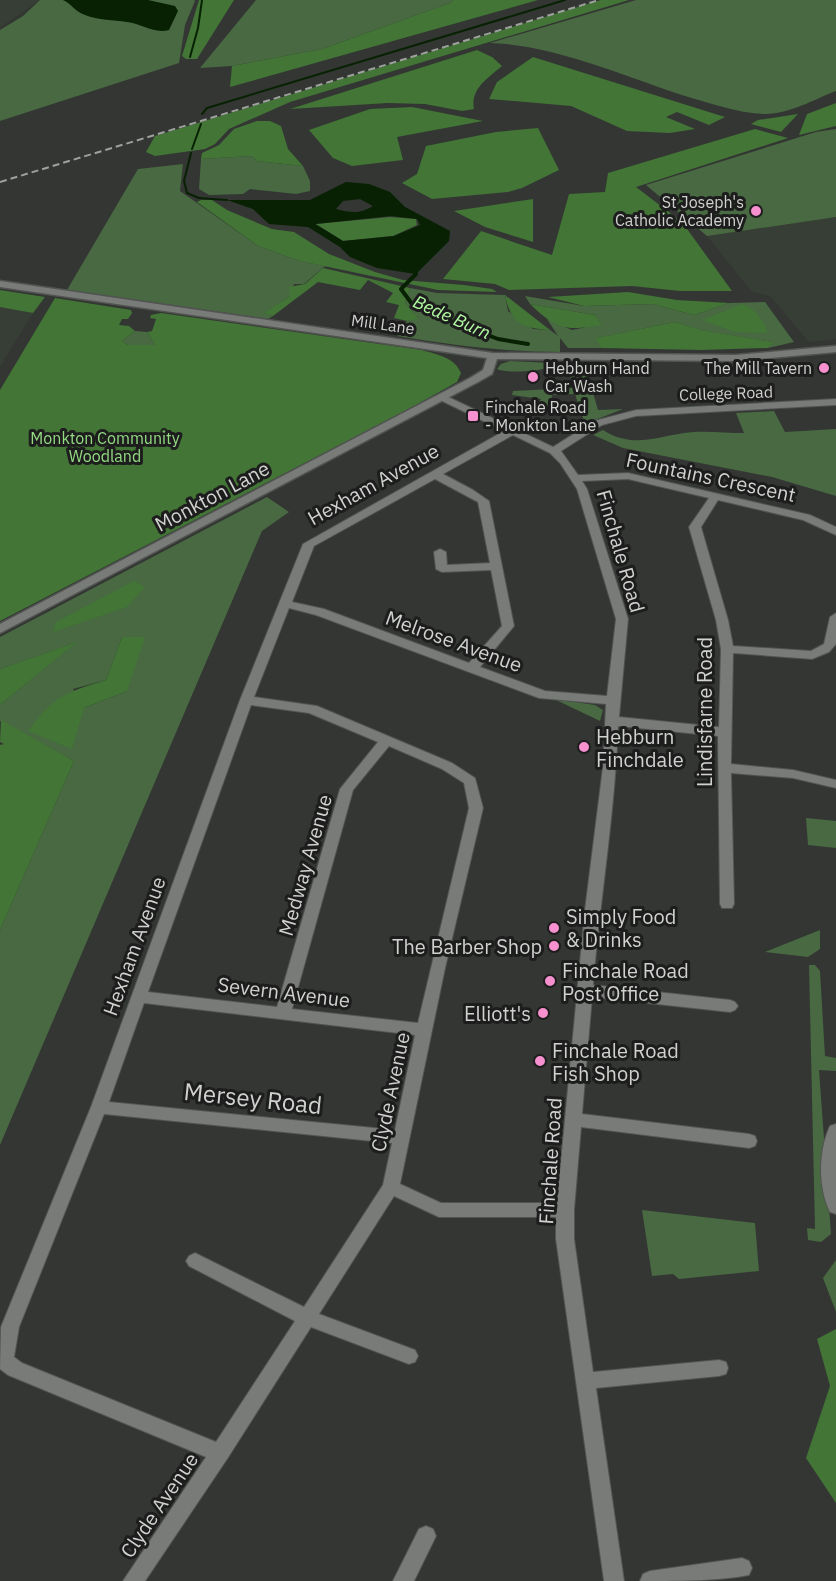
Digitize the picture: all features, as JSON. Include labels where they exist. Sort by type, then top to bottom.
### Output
[{"type":"main road","name":"Mill Lane","points":[[0,284],[493,356],[736,358],[836,348]]},
{"type":"main road","name":"Monkton Lane","points":[[0,628],[488,372],[493,356]]},
{"type":"street","name":"Finchale Road","points":[[442,397],[554,451],[564,461],[582,489],[622,619],[584,990],[565,1210],[565,1239],[614,1581]]},
{"type":"street","name":"College Road","points":[[554,451],[598,423],[636,413],[836,402]]},
{"type":"street","name":"Hexham Avenue","points":[[220,1453],[15,1369],[4,1361],[10,1327],[99,1107],[246,700],[309,544],[512,431]]},
{"type":"street","points":[[434,474],[483,501],[497,566],[508,626],[472,668]]},
{"type":"street","name":"Fountains Crescent","points":[[575,478],[628,476],[816,520],[836,532]]},
{"type":"street","name":"Lindisfarne Road","points":[[716,495],[695,527],[722,620],[727,649],[724,768],[727,904]]},
{"type":"street","points":[[440,552],[443,574],[497,566]]},
{"type":"street","name":"Melrose Avenue","points":[[285,604],[320,612],[543,695],[613,700]]},
{"type":"street","points":[[727,649],[812,655],[823,652],[830,646],[836,617]]},
{"type":"street","name":"Clyde Avenue","points":[[133,1581],[220,1453],[391,1187],[424,1030],[476,808],[471,781],[447,766],[312,709],[246,700]]},
{"type":"street","points":[[613,721],[725,732]]},
{"type":"street","name":"Medway Avenue","points":[[283,1012],[347,789],[387,740]]},
{"type":"street","points":[[724,768],[793,774],[836,784]]},
{"type":"street","points":[[584,990],[730,1006]]},
{"type":"street","name":"Severn Avenue","points":[[138,997],[424,1030]]},
{"type":"street","name":"Mersey Road","points":[[99,1107],[402,1137]]},
{"type":"street","points":[[573,1119],[749,1140]]},
{"type":"street","points":[[836,1131],[830,1150],[832,1199],[836,1207]]},
{"type":"street","points":[[391,1187],[439,1210],[565,1210]]},
{"type":"street","points":[[195,1261],[307,1317],[409,1356]]},
{"type":"street","points":[[585,1381],[719,1368]]},
{"type":"street","points":[[403,1581],[426,1536]]},
{"type":"street","points":[[650,1581],[742,1568]]},
{"type":"shaded area","points":[[0,0],[40,0],[0,28]]},
{"type":"shaded area","points":[[40,0],[195,1],[185,25],[179,63],[0,121],[0,30],[23,16]]},
{"type":"shaded area","points":[[63,0],[148,0],[175,6],[178,11],[169,30],[158,31],[132,23],[90,17],[78,12]]},
{"type":"shaded area","points":[[256,0],[453,0],[322,49],[232,66],[200,68]]},
{"type":"shaded area","points":[[636,0],[836,0],[836,91],[784,112],[766,114],[746,112],[685,96],[563,55],[514,45],[490,43]]},
{"type":"shaded area","name":"St Joseph's Catholic Academy","points":[[836,129],[836,339],[809,342],[770,296],[752,292],[707,236],[646,185],[816,132]]},
{"type":"shaded area","points":[[836,129],[836,217],[707,236],[646,185],[816,132]]},
{"type":"shaded area","points":[[252,156],[257,161],[303,166],[310,181],[310,191],[296,194],[250,189],[243,194],[209,195],[199,189],[201,159]]},
{"type":"shaded area","points":[[183,164],[180,191],[258,246],[300,261],[325,266],[304,284],[294,284],[290,296],[265,313],[273,316],[268,319],[67,290],[138,169]]},
{"type":"shaded area","points":[[346,182],[369,184],[390,192],[405,207],[450,231],[449,241],[416,274],[377,268],[350,257],[340,247],[308,227],[269,224],[253,209],[227,200],[310,200]],"holes":[[[360,199],[373,206],[355,212],[336,209],[343,201]],[[391,216],[417,219],[420,225],[394,236],[343,241],[315,224]]]},
{"type":"shaded area","points":[[410,288],[437,293],[505,295],[508,311],[533,329],[550,330],[558,336],[547,319],[572,330],[601,324],[595,315],[530,304],[525,296],[584,306],[653,304],[694,315],[729,303],[765,302],[794,342],[768,348],[772,342],[700,330],[675,322],[597,338],[601,348],[568,348],[560,338],[560,352],[499,349],[397,336],[407,321],[418,318],[405,303]]},
{"type":"shaded area","points":[[0,305],[33,313],[0,367]]},
{"type":"shaded area","points":[[135,331],[147,332],[155,345],[128,345],[122,341]]},
{"type":"shaded area","points":[[510,361],[556,365],[527,371],[497,369],[501,364]]},
{"type":"shaded area","points":[[585,365],[598,410],[623,409],[585,424],[575,394],[552,395],[550,408],[538,404],[541,399],[512,395],[513,391],[573,388],[568,368]]},
{"type":"shaded area","points":[[774,411],[785,432],[836,429],[836,496],[772,477],[623,448],[593,435],[603,430],[623,439],[642,440],[691,432],[744,433],[736,413]]},
{"type":"shaded area","points":[[267,497],[289,512],[262,531],[0,1145],[0,930],[74,761],[0,721],[0,705],[75,643],[0,669],[0,637]],"holes":[[[122,637],[127,691],[84,708],[73,689],[106,680]]]},
{"type":"shaded area","points":[[554,699],[595,705],[603,710],[600,721]]},
{"type":"shaded area","points":[[806,818],[836,821],[836,848],[808,845]]},
{"type":"shaded area","points":[[820,930],[820,949],[808,957],[765,952]]},
{"type":"shaded area","points":[[809,965],[815,965],[820,971],[825,1056],[836,1058],[836,1071],[819,1070],[831,1234],[821,1242],[808,1240],[807,1228],[815,1229]]},
{"type":"shaded area","points":[[642,1210],[755,1223],[759,1271],[679,1279],[673,1274],[652,1276]]},
{"type":"shaded area","points":[[836,1260],[836,1312],[823,1278]]},
{"type":"green space","points":[[199,0],[234,0],[197,59],[186,59],[182,56]]},
{"type":"green space","points":[[453,0],[538,0],[230,87],[232,66],[322,49]]},
{"type":"green space","points":[[601,0],[629,0],[290,102],[229,129],[215,144],[205,149],[155,156],[146,152],[155,136]]},
{"type":"green space","points":[[477,50],[492,57],[502,66],[477,90],[473,102],[474,109],[462,111],[425,104],[388,103],[290,109]]},
{"type":"green space","points":[[533,57],[725,117],[709,125],[677,112],[666,117],[695,129],[670,133],[627,131],[571,106],[489,99],[497,82]]},
{"type":"green space","points":[[836,103],[836,126],[799,135],[807,114]]},
{"type":"green space","points":[[412,107],[483,121],[397,137],[403,160],[352,166],[333,158],[309,130],[370,109]]},
{"type":"green space","points":[[798,114],[781,132],[751,124],[758,120]]},
{"type":"green space","points":[[257,121],[270,121],[281,126],[288,149],[303,166],[257,161],[252,156],[201,159],[202,153],[219,145],[234,129]]},
{"type":"green space","points":[[538,128],[559,170],[522,188],[508,192],[432,199],[402,183],[417,174],[426,146],[496,132]]},
{"type":"green space","points":[[755,129],[788,138],[636,187],[682,222],[732,291],[680,291],[632,286],[509,290],[495,284],[443,279],[481,231],[552,255],[569,194],[605,192],[608,173]]},
{"type":"green space","points":[[533,199],[533,242],[485,227],[454,211]]},
{"type":"green space","points":[[212,200],[227,210],[272,229],[294,232],[329,254],[375,272],[403,280],[464,285],[492,289],[497,292],[438,290],[300,261],[258,246],[197,202]]},
{"type":"green space","points":[[390,217],[416,219],[417,225],[393,236],[343,241],[316,224]]},
{"type":"green space","points":[[323,268],[410,288],[405,303],[419,319],[407,321],[394,318],[399,305],[386,302],[393,293],[368,280],[360,290],[318,282],[273,316],[264,313],[290,296],[289,287],[305,284]]},
{"type":"green space","points":[[0,290],[45,297],[33,313],[0,307]]},
{"type":"green space","points":[[628,292],[677,300],[729,303],[694,315],[653,304],[584,306],[548,297]]},
{"type":"green space","points":[[505,295],[550,330],[532,328],[519,323],[511,312]]},
{"type":"green space","name":"Monkton Community Woodland","points":[[55,298],[131,310],[132,313],[128,319],[122,319],[119,325],[129,326],[135,331],[122,341],[128,345],[155,345],[147,332],[152,331],[156,319],[150,318],[151,315],[161,313],[422,350],[450,360],[461,373],[457,382],[407,410],[0,621],[0,390]]},
{"type":"green space","points":[[530,304],[595,315],[602,325],[571,328],[555,324]]},
{"type":"green space","points":[[742,304],[758,315],[768,333],[735,332],[702,320]]},
{"type":"green space","points":[[675,322],[701,330],[773,342],[768,348],[702,350],[601,348],[596,338]]},
{"type":"green space","points":[[134,581],[145,587],[127,607],[53,632],[56,622]]},
{"type":"green space","points":[[122,637],[145,637],[127,691],[84,708],[72,749],[28,731],[45,710],[61,697],[106,680]]},
{"type":"green space","points":[[77,642],[0,705],[0,669]]},
{"type":"green space","points":[[1,720],[74,761],[0,930],[0,745],[4,744],[0,742]]},
{"type":"green space","points":[[836,1329],[836,1503],[806,1458],[830,1386],[817,1339]]},
{"type":"waterway","points":[[190,57],[198,28],[202,0]]},
{"type":"waterway","points":[[202,114],[207,108],[565,0]]},
{"type":"waterway","points":[[192,149],[201,124]]},
{"type":"waterway","points":[[191,153],[184,181],[187,193],[199,198],[227,200]]},
{"type":"waterway","name":"Bede Burn","points":[[416,274],[401,289],[412,304],[498,339],[528,344]]},
{"type":"railway","points":[[0,182],[599,0]]},
{"type":"place","name":"St Joseph's Catholic Academy","points":[[756,211]]},
{"type":"place","name":"The Mill Tavern","points":[[824,368]]},
{"type":"place","name":"Hebburn Hand Car Wash","points":[[533,377]]},
{"type":"place","name":"Finchale Road - Monkton Lane","points":[[473,416]]},
{"type":"place","name":"Hebburn Finchdale","points":[[584,747]]},
{"type":"place","name":"Simply Food & Drinks","points":[[554,928]]},
{"type":"place","name":"The Barber Shop","points":[[554,946]]},
{"type":"place","name":"Finchale Road Post Office","points":[[550,981]]},
{"type":"place","name":"Elliott's","points":[[543,1013]]},
{"type":"place","name":"Finchale Road Fish Shop","points":[[540,1061]]}]
